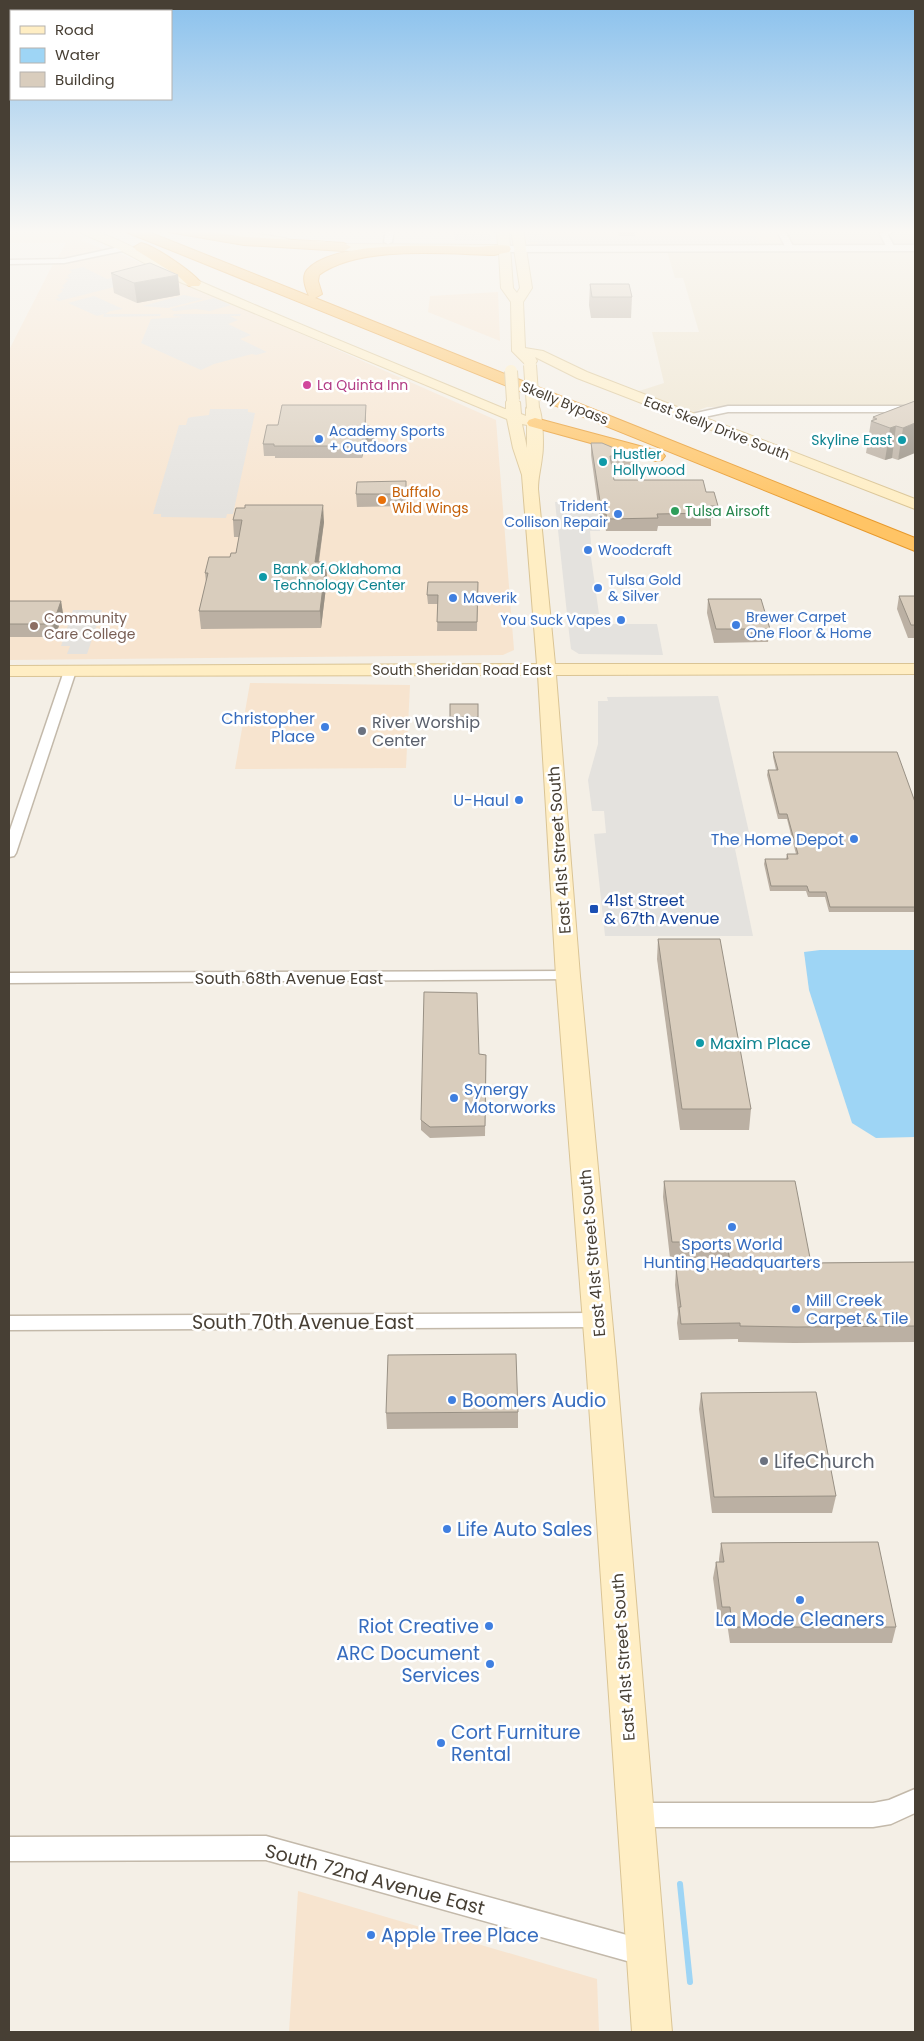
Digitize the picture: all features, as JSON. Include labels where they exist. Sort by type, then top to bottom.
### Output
[{"type":"highway","name":"Skelly Bypass","points":[[367,324],[915,545]]},
{"type":"highway","name":"Skelly Bypass","points":[[391,324],[915,533]]},
{"type":"highway","points":[[534,416],[572,434],[784,492]]},
{"type":"highway","points":[[535,441],[556,435],[572,434]]},
{"type":"main road","points":[[292,324],[500,412],[514,416],[534,416]]},
{"type":"main road","name":"East 41st Street South","points":[[517,324],[514,416],[521,456],[530,475]]},
{"type":"main road","name":"East 41st Street South","points":[[515,354],[530,361],[535,441],[535,456],[530,475],[652,2032]]},
{"type":"main road","name":"East Skelly Drive South","points":[[515,354],[538,354],[582,375],[915,504]]},
{"type":"main road","name":"South Sheridan Road East","points":[[9,671],[915,669]]},
{"type":"street","points":[[690,417],[728,409],[915,409]]},
{"type":"street","points":[[9,853],[70,671]]},
{"type":"street","name":"South 68th Avenue East","points":[[9,978],[568,976]]},
{"type":"street","name":"South 70th Avenue East","points":[[9,1323],[597,1320]]},
{"type":"street","points":[[634,1815],[873,1815],[891,1812],[915,1801]]},
{"type":"street","name":"South 72nd Avenue East","points":[[9,1849],[266,1848],[645,1953]]},
{"type":"shaded area","points":[[22,324],[279,324],[496,420],[514,650],[503,655],[9,660],[9,350]]},
{"type":"shaded area","points":[[149,324],[229,324],[251,335],[240,339],[267,352],[214,364],[201,370],[141,343]]},
{"type":"shaded area","points":[[458,324],[499,324],[500,341]]},
{"type":"shaded area","points":[[697,324],[915,324],[915,405],[707,407],[694,412],[684,411],[636,392],[664,383],[652,332],[699,332]]},
{"type":"shaded area","points":[[210,409],[248,409],[248,412],[255,413],[233,514],[227,514],[226,518],[161,517],[161,514],[153,514],[179,425],[186,425],[188,418],[209,415]]},
{"type":"shaded area","points":[[555,502],[582,502],[583,509],[597,509],[600,531],[590,531],[591,544],[586,544],[589,556],[591,557],[599,614],[567,614]]},
{"type":"shaded area","points":[[73,610],[102,610],[87,654],[67,654],[70,646],[61,646]]},
{"type":"shaded area","points":[[567,615],[597,615],[598,624],[657,624],[663,655],[579,654],[571,649]]},
{"type":"shaded area","name":"Christopher Place","points":[[250,683],[410,685],[406,768],[235,769]]},
{"type":"shaded area","points":[[718,696],[751,841],[735,849],[753,936],[605,936],[594,834],[606,833],[604,811],[592,811],[588,780],[598,744],[598,701],[608,701],[607,697]]},
{"type":"shaded area","name":"Apple Tree Place","points":[[298,1891],[597,1979],[599,2032],[289,2032]]},
{"type":"water","points":[[820,950],[915,950],[915,1137],[876,1138],[852,1123],[809,990],[804,952]]},
{"type":"building","points":[[915,401],[915,423],[903,428],[896,426],[890,428],[871,421],[877,419],[873,417]]},
{"type":"building","name":"Academy Sports + Outdoors","points":[[282,405],[366,405],[365,424],[375,429],[364,433],[362,446],[274,446],[274,444],[263,444],[267,425],[278,425]]},
{"type":"building","points":[[591,443],[602,443],[633,456],[610,456],[614,480],[703,480],[706,492],[714,492],[718,506],[710,506],[712,513],[657,514],[658,518],[607,519],[606,514],[602,514]]},
{"type":"building","points":[[406,481],[406,494],[356,494],[357,482]]},
{"type":"building","name":"Bank of Oklahoma Technology Center","points":[[245,505],[323,505],[315,562],[326,562],[320,611],[199,611],[208,573],[205,573],[209,557],[230,557],[231,553],[236,553],[242,520],[233,520],[236,508],[245,508]]},
{"type":"building","points":[[428,582],[478,582],[477,622],[437,622],[438,595],[427,595]]},
{"type":"building","points":[[899,596],[915,596],[915,625],[911,625]]},
{"type":"building","points":[[708,599],[761,599],[770,629],[716,629]]},
{"type":"building","points":[[9,601],[61,601],[53,624],[9,624]]},
{"type":"building","points":[[450,704],[478,704],[478,717],[450,717]]},
{"type":"building","name":"The Home Depot","points":[[773,752],[897,752],[915,802],[915,907],[830,907],[826,892],[809,892],[807,886],[771,886],[765,859],[788,859],[787,854],[798,854],[787,814],[779,814],[768,770],[778,770]]},
{"type":"building","name":"Maxim Place","points":[[658,939],[720,939],[751,1109],[682,1109]]},
{"type":"building","name":"Synergy Motorworks","points":[[424,992],[477,993],[479,1054],[486,1055],[485,1126],[430,1127],[421,1120]]},
{"type":"building","points":[[664,1181],[795,1181],[811,1263],[915,1262],[915,1326],[797,1327],[740,1326],[740,1323],[681,1324],[679,1307],[681,1307],[676,1269],[731,1269],[727,1242],[672,1242]]},
{"type":"building","name":"Boomers Audio","points":[[516,1354],[518,1412],[386,1413],[388,1355]]},
{"type":"building","name":"LifeChurch","points":[[816,1392],[836,1496],[714,1497],[701,1393]]},
{"type":"building","name":"La Mode Cleaners","points":[[878,1542],[896,1627],[732,1627],[730,1607],[722,1607],[716,1562],[724,1562],[721,1543]]},
{"type":"waterway","points":[[680,1884],[690,1982]]},
{"type":"place","name":"La Quinta Inn","points":[[307,385]]},
{"type":"place","name":"Academy Sports + Outdoors","points":[[319,439]]},
{"type":"place","name":"Skyline East","points":[[902,440]]},
{"type":"place","name":"Hustler Hollywood","points":[[603,462]]},
{"type":"place","name":"Buffalo Wild Wings","points":[[382,500]]},
{"type":"place","name":"Tulsa Airsoft","points":[[675,511]]},
{"type":"place","name":"Trident Collison Repair","points":[[618,514]]},
{"type":"place","name":"Woodcraft","points":[[588,550]]},
{"type":"place","name":"Bank of Oklahoma Technology Center","points":[[263,577]]},
{"type":"place","name":"Tulsa Gold & Silver","points":[[598,588]]},
{"type":"place","name":"Maverik","points":[[453,598]]},
{"type":"place","name":"You Suck Vapes","points":[[621,620]]},
{"type":"place","name":"Brewer Carpet One Floor & Home","points":[[736,625]]},
{"type":"place","name":"Community Care College","points":[[34,626]]},
{"type":"place","name":"Christopher Place","points":[[325,727]]},
{"type":"place","name":"River Worship Center","points":[[362,731]]},
{"type":"place","name":"U-Haul","points":[[519,800]]},
{"type":"place","name":"The Home Depot","points":[[854,839]]},
{"type":"place","name":"41st Street & 67th Avenue","points":[[594,909]]},
{"type":"place","name":"Maxim Place","points":[[700,1043]]},
{"type":"place","name":"Synergy Motorworks","points":[[454,1098]]},
{"type":"place","name":"Sports World Hunting Headquarters","points":[[732,1227]]},
{"type":"place","name":"Mill Creek Carpet & Tile","points":[[796,1309]]},
{"type":"place","name":"Boomers Audio","points":[[452,1400]]},
{"type":"place","name":"LifeChurch","points":[[764,1461]]},
{"type":"place","name":"Life Auto Sales","points":[[447,1529]]},
{"type":"place","name":"La Mode Cleaners","points":[[800,1600]]},
{"type":"place","name":"Riot Creative","points":[[489,1626]]},
{"type":"place","name":"ARC Document Services","points":[[490,1664]]},
{"type":"place","name":"Cort Furniture Rental","points":[[441,1743]]},
{"type":"place","name":"Apple Tree Place","points":[[371,1935]]}]
